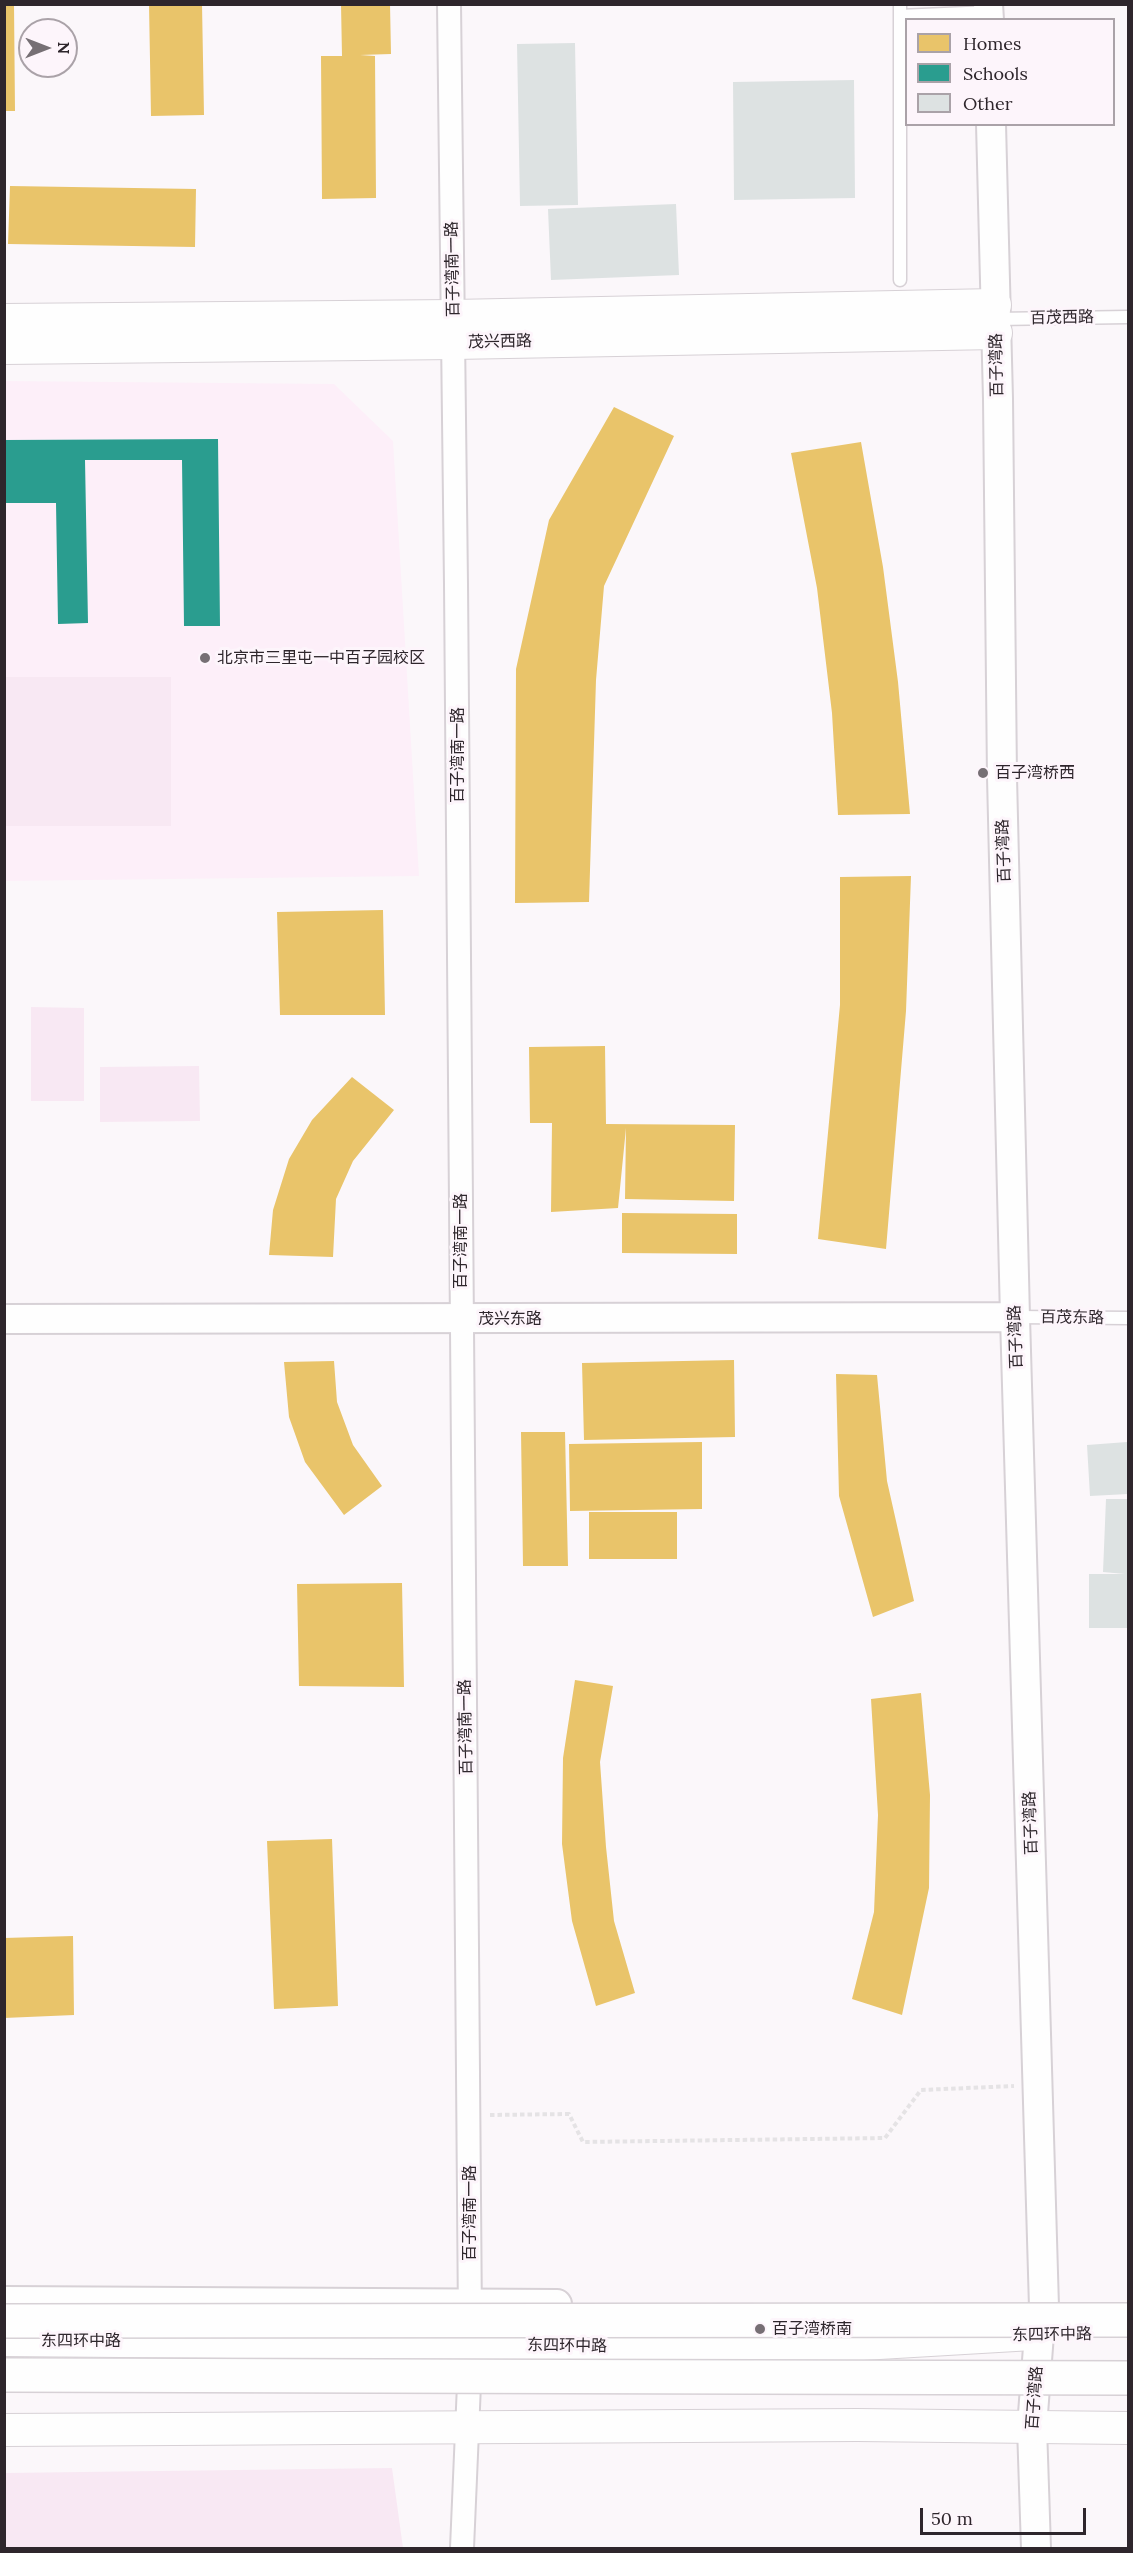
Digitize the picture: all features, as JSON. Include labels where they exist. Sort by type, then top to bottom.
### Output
[{"type":"highway","name":"东四环中路","points":[[4,2321],[1128,2320]]},
{"type":"highway","name":"东四环中路","points":[[4,2375],[1128,2378]]},
{"type":"main road","name":"茂兴西路","points":[[4,348],[454,329],[996,319]]},
{"type":"main road","name":"茂兴西路","points":[[4,320],[454,329]]},
{"type":"main road","name":"东四环中路","points":[[4,2340],[470,2344],[760,2350],[1041,2320],[1128,2335]]},
{"type":"main road","points":[[4,2390],[735,2389],[1036,2392],[1128,2390]]},
{"type":"main road","points":[[4,2430],[857,2425],[1128,2428]]},
{"type":"street","name":"百子湾南一路","points":[[449,4],[454,329],[471,2304],[470,2391],[466,2429],[462,2548]]},
{"type":"street","name":"百子湾路","points":[[991,126],[1002,777],[1015,1317],[1039,2085],[1041,2320],[1032,2427],[1036,2548]]},
{"type":"street","name":"茂兴东路","points":[[4,1319],[462,1320],[1015,1317]]},
{"type":"street","name":"东四环中路","points":[[4,2301],[471,2304],[1041,2320],[1128,2307]]},
{"type":"lane","points":[[900,280],[900,10],[988,12]]},
{"type":"lane","name":"百茂西路","points":[[996,319],[1128,317]]},
{"type":"lane","name":"百茂东路","points":[[1015,1317],[1128,1318]]},
{"type":"path","points":[[470,2115],[569,2114],[583,2142],[885,2138],[921,2090],[1039,2085]]},
{"type":"shaded area","name":"北京市三里屯一中百子园校区","points":[[4,381],[334,384],[393,441],[419,876],[5,881]]},
{"type":"shaded area","points":[[5,677],[171,677],[171,826],[5,826]]},
{"type":"shaded area","points":[[31,1007],[84,1008],[84,1101],[31,1101]]},
{"type":"shaded area","points":[[199,1066],[200,1121],[100,1122],[100,1067]]},
{"type":"shaded area","points":[[392,2468],[403,2548],[5,2548],[5,2473]]},
{"type":"building: Homes","points":[[4,4],[14,4],[15,111],[4,111]]},
{"type":"building: Homes","points":[[149,4],[202,4],[204,115],[151,116]]},
{"type":"building: Homes","points":[[341,4],[390,4],[391,54],[360,55],[375,56],[376,198],[322,199],[321,56],[342,56]]},
{"type":"building: Homes","points":[[10,186],[196,189],[195,247],[8,244]]},
{"type":"building: Homes","points":[[614,407],[674,436],[604,586],[596,680],[589,902],[515,903],[516,669],[549,520]]},
{"type":"building: Homes","points":[[861,442],[883,567],[898,682],[910,814],[838,815],[832,713],[817,588],[791,453]]},
{"type":"building: Homes","points":[[911,876],[906,1011],[886,1249],[818,1239],[840,1005],[840,877]]},
{"type":"building: Homes","points":[[383,910],[385,1015],[280,1015],[277,912]]},
{"type":"building: Homes","points":[[605,1046],[606,1124],[735,1125],[734,1201],[625,1199],[626,1128],[618,1208],[551,1212],[552,1123],[530,1123],[529,1047]]},
{"type":"building: Homes","points":[[352,1077],[394,1110],[353,1161],[336,1199],[333,1257],[269,1255],[273,1210],[289,1159],[312,1120]]},
{"type":"building: Homes","points":[[622,1213],[737,1214],[737,1254],[622,1253]]},
{"type":"building: Homes","points":[[734,1360],[735,1437],[584,1440],[582,1363]]},
{"type":"building: Homes","points":[[334,1361],[337,1402],[353,1445],[382,1486],[344,1515],[305,1462],[289,1417],[284,1362]]},
{"type":"building: Homes","points":[[836,1374],[877,1375],[887,1481],[914,1601],[873,1617],[839,1496]]},
{"type":"building: Homes","points":[[521,1432],[565,1432],[568,1566],[523,1566]]},
{"type":"building: Homes","points":[[702,1442],[702,1509],[570,1511],[569,1444]]},
{"type":"building: Homes","points":[[589,1512],[677,1512],[677,1559],[589,1559]]},
{"type":"building: Homes","points":[[402,1583],[404,1687],[299,1686],[297,1584]]},
{"type":"building: Homes","points":[[575,1680],[613,1686],[600,1762],[606,1847],[614,1921],[635,1993],[596,2006],[572,1921],[562,1844],[563,1758]]},
{"type":"building: Homes","points":[[921,1693],[930,1795],[929,1888],[902,2015],[852,1999],[874,1912],[878,1815],[871,1699]]},
{"type":"building: Homes","points":[[332,1839],[338,2006],[274,2009],[267,1841]]},
{"type":"building: Homes","points":[[73,1936],[74,2015],[4,2018],[4,1938]]},
{"type":"building: Schools","points":[[218,439],[220,626],[184,626],[182,460],[85,460],[88,623],[58,624],[56,503],[4,503],[4,440]]},
{"type":"building: Other","points":[[575,43],[578,205],[520,206],[517,44]]},
{"type":"building: Other","points":[[854,80],[855,198],[734,200],[733,82]]},
{"type":"building: Other","points":[[676,204],[679,275],[551,280],[548,209]]},
{"type":"building: Other","points":[[1127,1442],[1128,1494],[1090,1496],[1087,1445]]},
{"type":"building: Other","points":[[1106,1499],[1128,1499],[1128,1628],[1089,1628],[1089,1574],[1125,1574],[1103,1572]]},
{"type":"place","name":"北京市三里屯一中百子园校区","points":[[205,658]]},
{"type":"place","name":"百子湾桥西","points":[[983,773]]},
{"type":"place","name":"百子湾桥南","points":[[760,2329]]}]
